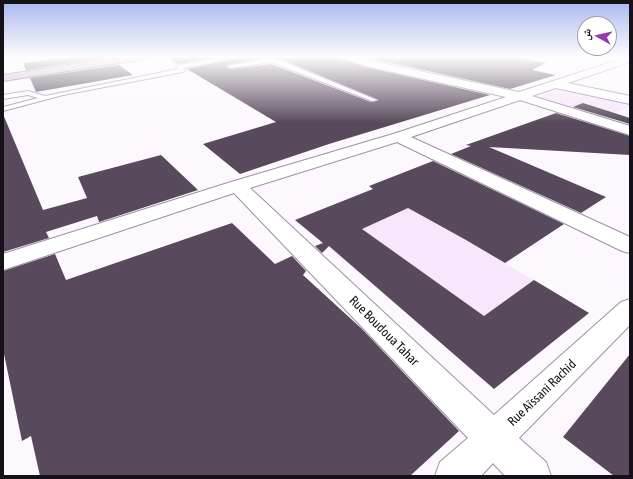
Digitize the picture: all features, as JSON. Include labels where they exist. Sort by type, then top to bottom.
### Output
[{"type":"street","points":[[437,78],[519,96],[630,131]]},
{"type":"street","points":[[3,262],[237,186],[398,137],[572,78]]},
{"type":"street","points":[[555,84],[630,100]]},
{"type":"street","points":[[398,137],[630,246]]},
{"type":"street","name":"Rue Boudoua Tahar","points":[[237,186],[532,476]]},
{"type":"street","name":"Rue Aïssani Rachid","points":[[454,476],[630,309]]},
{"type":"lane","points":[[3,109],[44,97],[139,78]]},
{"type":"lane","points":[[320,78],[374,100]]},
{"type":"lane","points":[[3,97],[28,93],[44,97]]},
{"type":"shaded area","points":[[563,87],[630,102],[630,107],[601,117],[537,98]]},
{"type":"shaded area","points":[[373,189],[466,240],[589,313],[494,389],[375,286],[295,220]]},
{"type":"building","points":[[30,78],[114,78],[36,92]]},
{"type":"building","points":[[203,78],[309,78],[371,102],[378,100],[327,78],[416,78],[490,95],[329,144],[240,174],[203,144],[276,122]]},
{"type":"building","points":[[461,78],[545,78],[510,89]]},
{"type":"building","points":[[583,103],[630,118],[630,124],[573,107]]},
{"type":"building","points":[[556,113],[630,136],[630,155],[489,147],[606,197],[581,213],[451,154],[471,146],[466,145]]},
{"type":"building","points":[[3,114],[43,210],[87,198],[78,177],[161,155],[198,190],[99,222],[97,216],[46,232],[49,238],[3,252]]},
{"type":"building","points":[[433,161],[564,224],[505,263],[408,208],[362,229],[484,316],[534,280],[589,313],[494,389],[329,246],[322,253],[315,246],[323,243],[295,220],[373,189],[369,186]]},
{"type":"building","points":[[232,223],[275,264],[292,256],[306,271],[303,275],[362,329],[459,431],[410,476],[40,476],[31,436],[22,441],[3,349],[3,271],[55,254],[66,280]]},
{"type":"building","points":[[630,354],[630,476],[614,476],[563,437]]}]
